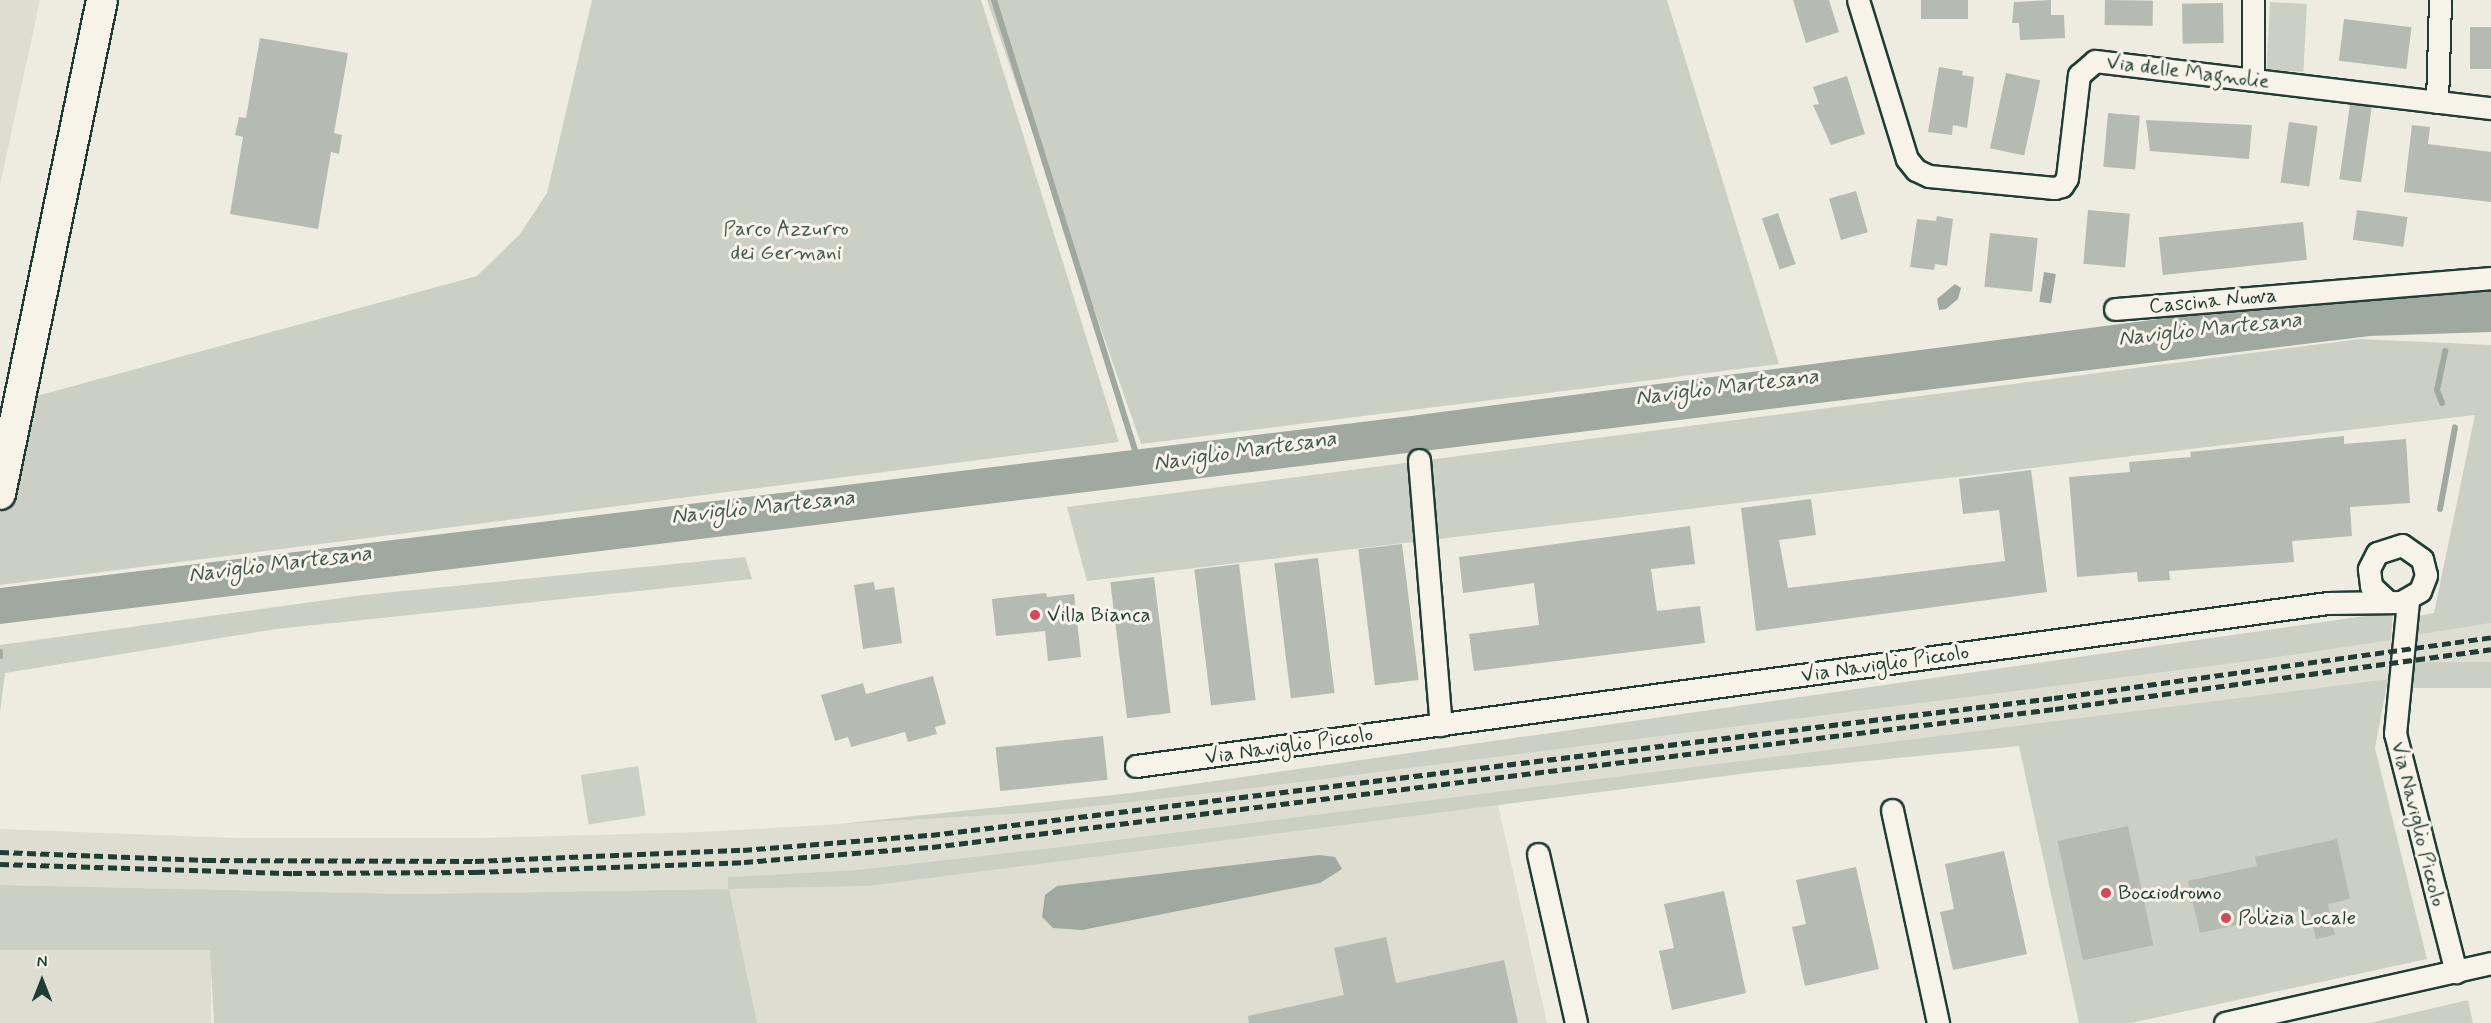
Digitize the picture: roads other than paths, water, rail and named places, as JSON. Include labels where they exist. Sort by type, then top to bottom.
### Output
[{"type":"main road","points":[[0,494],[102,0]]},
{"type":"street","name":"Via delle Magnolie","points":[[1858,0],[1907,159],[1916,170],[1929,176],[2054,189],[2062,186],[2067,177],[2079,75],[2095,61],[2491,108]]},
{"type":"street","points":[[2253,0],[2253,80]]},
{"type":"street","points":[[2437,102],[2440,0]]},
{"type":"street","name":"Cascina Nuova","points":[[2115,309],[2491,278]]},
{"type":"street","points":[[1419,460],[1441,725]]},
{"type":"street","points":[[2393,545],[2409,548],[2422,559],[2426,575],[2420,591],[2397,601],[2375,592],[2368,578],[2377,553],[2393,545]]},
{"type":"street","name":"Via Naviglio Piccolo","points":[[2328,603],[2368,578]]},
{"type":"street","name":"Via Naviglio Piccolo","points":[[1136,766],[2328,603],[2397,601],[2404,638],[2395,733],[2456,972]]},
{"type":"street","points":[[1892,810],[1938,1023]]},
{"type":"street","points":[[1538,854],[1576,1023]]},
{"type":"street","points":[[2224,1023],[2491,963]]},
{"type":"water","points":[[2044,272],[2056,274],[2051,304],[2039,302]]},
{"type":"water","points":[[1955,284],[1961,288],[1958,299],[1946,309],[1939,310],[1937,299]]},
{"type":"water","name":"Naviglio Martesana","points":[[2446,289],[2491,289],[2491,332],[2370,336],[0,624],[0,588],[1403,417],[2329,297]]},
{"type":"water","points":[[1319,855],[1335,857],[1342,869],[1320,883],[1082,930],[1053,928],[1042,917],[1045,895],[1057,886]]},
{"type":"waterway","points":[[994,0],[1137,457]]},
{"type":"waterway","points":[[2442,403],[2437,390],[2445,351]]},
{"type":"waterway","points":[[2440,509],[2455,427]]},
{"type":"railway","points":[[0,852],[207,860],[475,861],[743,850],[931,835],[2054,698],[2491,637]]},
{"type":"railway","points":[[0,864],[293,873],[476,872],[744,862],[932,847],[2055,709],[2491,649]]},
{"type":"place","name":"Villa Bianca","points":[[1035,615]]},
{"type":"place","name":"Bocciodromo","points":[[2106,893]]},
{"type":"place","name":"Polizia Locale","points":[[2226,918]]},
{"type":"park label","name":"Parco Azzurro dei Germani","points":[[786,241]]}]
